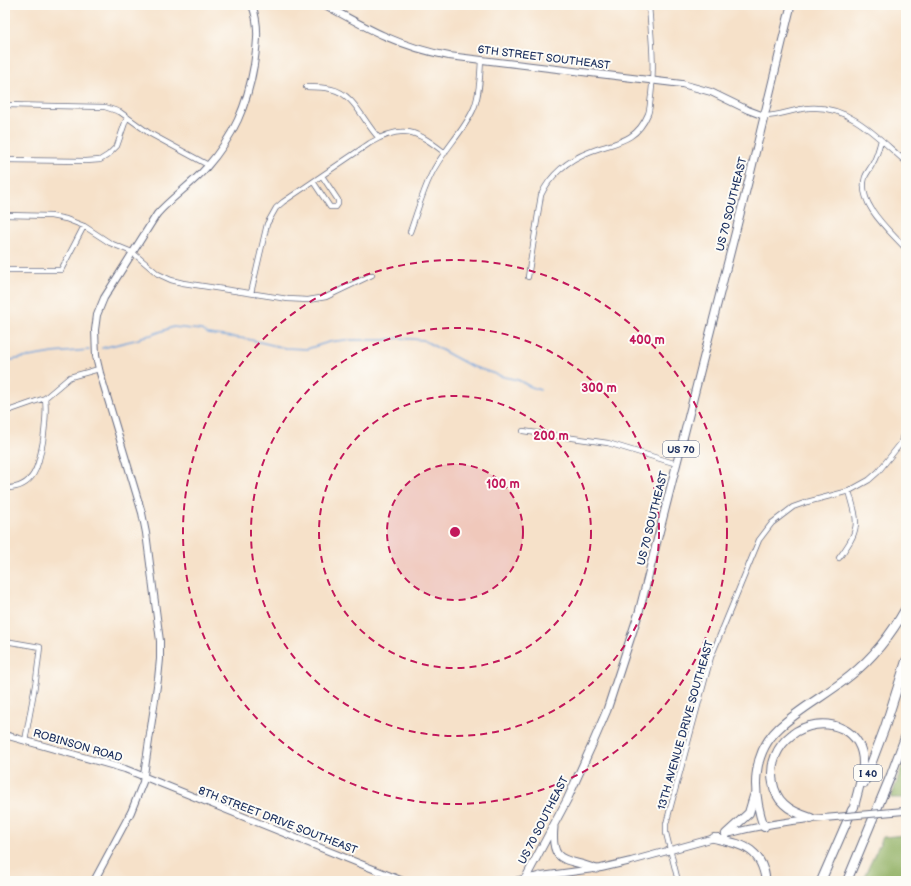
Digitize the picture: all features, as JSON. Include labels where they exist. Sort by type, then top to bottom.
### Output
[{"type":"highway","points":[[726,834],[749,813],[753,801],[756,771],[759,759],[771,736],[780,727],[840,684],[869,659],[891,633],[906,608]]},
{"type":"highway","name":"I 40","points":[[821,881],[854,808],[885,726],[906,661]]},
{"type":"highway","points":[[811,819],[784,804],[777,794],[772,779],[773,763],[778,750],[791,735],[807,726],[824,724],[838,727],[851,734],[859,743],[863,756],[863,769],[854,808]]},
{"type":"highway","name":"I 40","points":[[847,881],[906,735]]},
{"type":"highway","points":[[755,787],[758,806],[764,827]]},
{"type":"highway","points":[[714,838],[740,844],[749,848],[760,863],[766,881]]},
{"type":"main road","name":"US 70 SOUTHEAST","points":[[525,879],[567,800],[607,710],[618,680],[647,584],[791,5]]},
{"type":"main road","points":[[555,823],[554,846],[556,852],[561,858],[596,869]]},
{"type":"street","points":[[94,881],[131,812],[144,778],[160,659],[160,641],[146,533],[142,513],[99,369],[95,345],[97,315],[104,298],[150,224],[164,206],[208,165],[230,134],[241,113],[248,95],[258,33],[256,16],[252,5]]},
{"type":"street","name":"6TH STREET SOUTHEAST","points":[[325,5],[370,30],[404,45],[428,52],[481,60],[682,84],[702,89],[764,116]]},
{"type":"street","points":[[528,277],[541,195],[546,183],[555,174],[578,157],[628,139],[637,133],[648,113],[653,80],[648,5]]},
{"type":"street","points":[[410,232],[431,174],[466,121],[474,106],[477,95],[481,60]]},
{"type":"street","points":[[306,87],[330,88],[342,93],[352,102],[369,127],[379,138]]},
{"type":"street","points":[[5,106],[106,107],[127,116],[134,123],[149,133],[208,165]]},
{"type":"street","points":[[764,116],[779,116],[809,108],[828,109],[842,113],[853,118],[866,127],[906,162]]},
{"type":"street","points":[[5,160],[95,161],[104,158],[117,146],[127,116]]},
{"type":"street","points":[[251,293],[266,224],[276,208],[283,202],[379,138],[395,131],[408,131],[426,140],[445,153]]},
{"type":"street","points":[[881,140],[876,158],[866,176],[865,190],[875,214],[890,233],[906,249]]},
{"type":"street","points":[[314,182],[330,207],[336,207],[338,200],[322,176]]},
{"type":"street","points":[[5,215],[58,217],[84,226],[110,243],[132,252],[158,274],[171,280],[288,299],[314,299],[326,297],[372,275]]},
{"type":"street","points":[[5,270],[62,270],[84,226]]},
{"type":"street","points":[[5,412],[45,398],[70,377],[99,369]]},
{"type":"street","points":[[5,488],[19,486],[26,483],[37,469],[46,419],[47,409],[45,398]]},
{"type":"street","name":"13TH AVENUE DRIVE SOUTHEAST","points":[[678,881],[669,850],[666,824],[714,648],[759,540],[772,523],[793,507],[849,491],[865,483],[878,472],[900,443],[906,422]]},
{"type":"street","points":[[523,431],[603,442],[677,464]]},
{"type":"street","points":[[839,558],[854,536],[856,523],[856,515],[849,491]]},
{"type":"street","points":[[5,641],[40,647],[36,680],[25,741]]},
{"type":"street","name":"ROBINSON ROAD","points":[[5,735],[125,769],[144,778]]},
{"type":"street","name":"8TH STREET DRIVE SOUTHEAST","points":[[144,778],[360,862],[403,881]]},
{"type":"street","points":[[514,881],[539,879],[596,869],[752,828],[811,819],[905,811]]},
{"type":"green space","points":[[906,756],[906,798],[891,798]]},
{"type":"green space","points":[[906,835],[906,881],[862,881],[883,837]]},
{"type":"waterway","points":[[102,348],[139,339],[141,337],[173,327],[202,330],[208,334],[247,339],[285,348],[307,349],[329,342],[344,340],[383,340],[400,338],[423,340],[471,366],[518,380],[540,390]]},
{"type":"waterway","points":[[5,361],[52,353],[89,350]]}]
